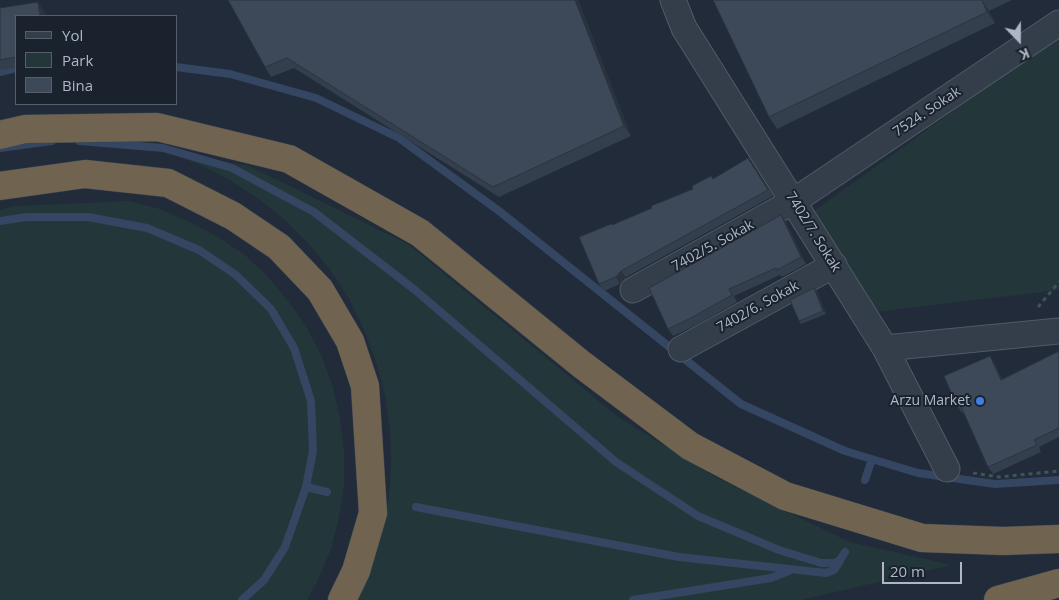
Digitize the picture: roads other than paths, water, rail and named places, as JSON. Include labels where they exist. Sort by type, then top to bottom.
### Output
[{"type":"highway","points":[[0,135],[24,129],[157,126],[289,159],[420,233],[581,364],[690,446],[785,496],[922,538],[1003,542],[1059,539]]},
{"type":"highway","points":[[0,186],[85,174],[168,183],[233,216],[279,247],[320,290],[350,341],[365,386],[373,514],[356,571],[342,600]]},
{"type":"highway","points":[[998,600],[1059,583]]},
{"type":"street","name":"7402/7. Sokak","points":[[673,0],[684,28],[886,348],[948,469]]},
{"type":"street","name":"7524. Sokak","points":[[794,201],[1059,23]]},
{"type":"street","name":"7402/5. Sokak","points":[[632,290],[794,201]]},
{"type":"street","name":"7402/6. Sokak","points":[[681,349],[834,265]]},
{"type":"street","points":[[886,348],[1059,331]]},
{"type":"waterway","points":[[178,67],[230,74],[316,98],[399,138],[499,211],[741,404],[845,451],[918,473],[995,484],[1059,480]]},
{"type":"waterway","points":[[0,72],[15,68]]},
{"type":"waterway","points":[[0,148],[52,141]]},
{"type":"waterway","points":[[79,141],[163,148],[232,168],[314,212],[415,290],[616,462],[698,516],[779,550],[821,563],[835,563],[840,560],[845,552]]},
{"type":"waterway","points":[[0,221],[27,217],[88,217],[147,228],[199,250],[236,275],[271,309],[294,348],[311,401],[313,451],[306,487],[285,547],[264,580],[242,600]]},
{"type":"waterway","points":[[865,480],[872,459]]},
{"type":"waterway","points":[[306,487],[327,492]]},
{"type":"waterway","points":[[416,507],[679,557],[826,573],[834,570],[840,561]]},
{"type":"waterway","points":[[633,600],[771,578],[789,571]]},
{"type":"place","name":"Arzu Market","points":[[980,401]]}]
